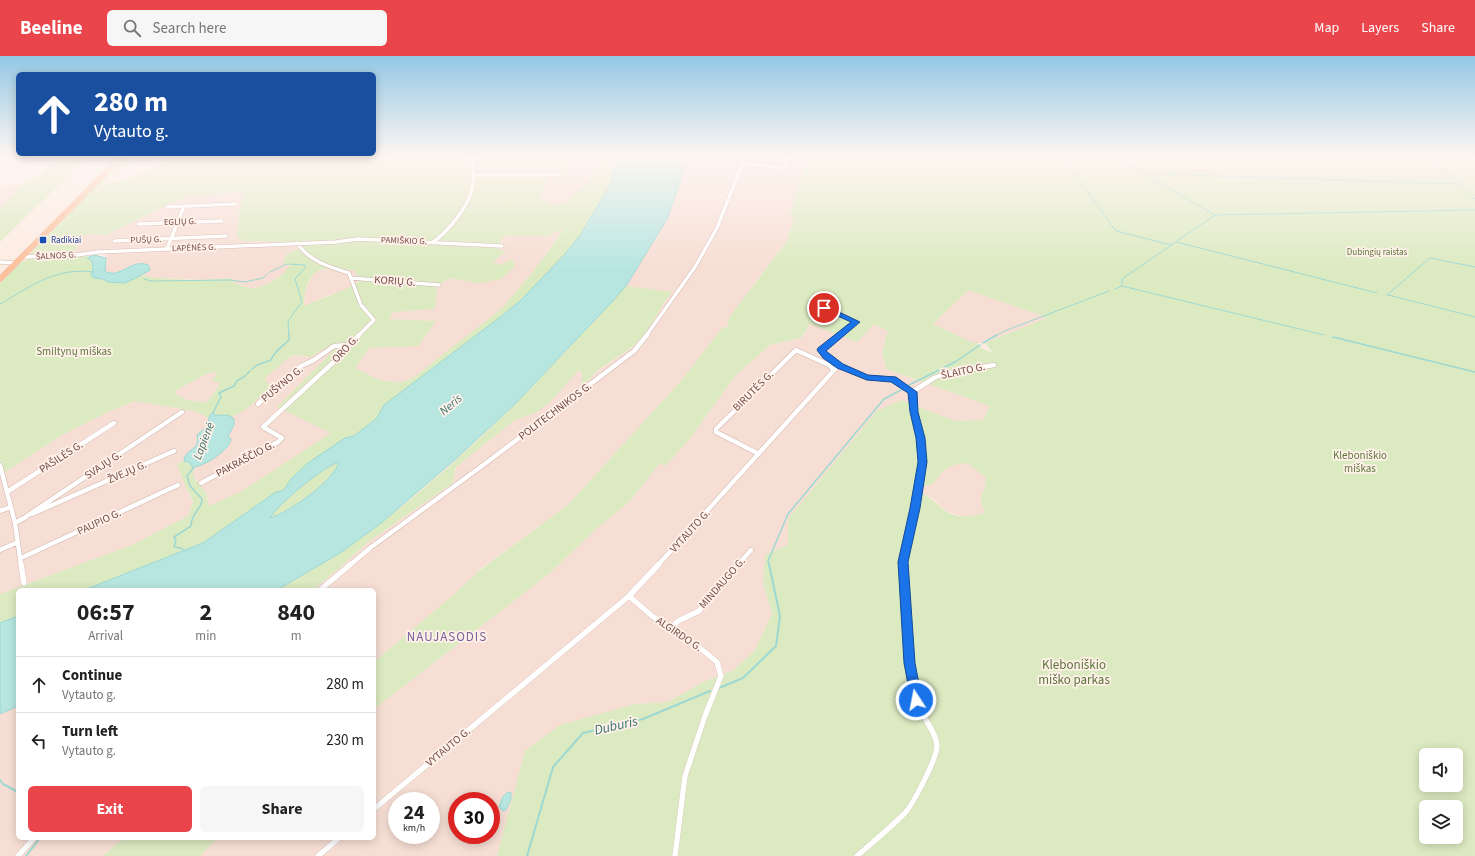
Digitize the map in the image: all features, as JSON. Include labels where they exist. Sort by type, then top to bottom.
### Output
[{"type":"main road","points":[[0,279],[84,194]]},
{"type":"street","points":[[431,242],[442,235],[462,212],[471,194]]},
{"type":"street","name":"POLITECHNIKOS G.","points":[[322,588],[370,548],[477,470],[634,351],[647,336],[695,267],[717,228],[730,194]]},
{"type":"street","points":[[167,207],[236,204]]},
{"type":"street","points":[[166,249],[184,206]]},
{"type":"street","name":"EGLIŲ G.","points":[[138,224],[222,221]]},
{"type":"street","name":"PUŠŲ G.","points":[[114,241],[226,236]]},
{"type":"street","name":"PAMIŠKIO G.","points":[[306,242],[336,242],[358,239],[410,243],[431,242],[502,246]]},
{"type":"street","name":"LAPĖNĖS G.","points":[[91,253],[306,242]]},
{"type":"street","points":[[297,243],[300,248],[315,259],[331,268],[349,273],[351,278]]},
{"type":"street","name":"ŠALNOS G.","points":[[22,258],[69,256],[91,253]]},
{"type":"street","points":[[0,262],[16,263]]},
{"type":"street","name":"KORIŲ G.","points":[[351,278],[439,285]]},
{"type":"street","name":"ORO G.","points":[[289,405],[338,358],[374,320],[371,314],[364,310],[354,289],[351,278]]},
{"type":"street","points":[[824,308],[856,322],[821,350],[833,362],[867,378],[893,379],[912,392],[914,412],[921,438],[923,462],[903,562],[910,663],[916,700],[921,713],[935,737],[937,746],[933,763],[906,812],[857,856]]},
{"type":"street","name":"PUŠYNO G.","points":[[258,404],[301,366],[314,360],[334,346],[349,345]]},
{"type":"street","name":"BIRUTĖS G.","points":[[759,454],[716,432],[716,428],[796,350],[829,365],[834,370]]},
{"type":"street","name":"ŠLAITO G.","points":[[912,392],[934,378],[944,374],[994,365]]},
{"type":"street","name":"VYTAUTO G.","points":[[376,807],[629,596],[684,538],[834,370],[840,366]]},
{"type":"street","name":"PAKRAŠČIO G.","points":[[201,483],[278,442],[282,438],[263,427],[289,405]]},
{"type":"street","name":"SVAJŲ G.","points":[[24,518],[182,412]]},
{"type":"street","name":"PAŠILĖS G.","points":[[7,492],[114,423]]},
{"type":"street","name":"ŽVEJŲ G.","points":[[15,523],[174,451]]},
{"type":"street","points":[[0,467],[15,523],[24,583]]},
{"type":"street","name":"PAUPIO G.","points":[[21,558],[178,485]]},
{"type":"street","points":[[0,512],[11,507]]},
{"type":"street","points":[[0,550],[18,542]]},
{"type":"street","name":"MINDAUGO G.","points":[[672,628],[678,621],[699,611],[751,550]]},
{"type":"street","name":"ALGIRDO G.","points":[[629,596],[652,616],[694,642],[717,662],[721,676],[704,716],[685,776],[675,856]]},
{"type":"street","points":[[18,856],[32,840]]},
{"type":"street","points":[[318,856],[337,840]]},
{"type":"shaded area","points":[[0,194],[15,194],[4,206],[0,210]]},
{"type":"shaded area","points":[[243,194],[239,212],[245,241],[297,242],[301,246],[283,263],[290,264],[287,272],[264,286],[252,288],[234,283],[232,278],[212,280],[157,278],[142,275],[149,271],[133,264],[119,272],[109,273],[105,271],[107,259],[105,253],[75,257],[73,255],[75,242],[86,234],[106,235],[186,196]]},
{"type":"shaded area","points":[[542,194],[575,194],[567,203],[554,205],[540,199]]},
{"type":"shaded area","points":[[676,194],[797,194],[791,212],[794,217],[787,241],[754,284],[726,328],[723,328],[680,382],[568,505],[476,572],[477,574],[453,596],[376,660],[376,588],[315,588],[368,542],[453,483],[456,467],[515,420],[537,412],[578,371],[582,372],[585,383],[587,382],[597,371],[629,350],[642,338],[671,293],[626,286],[667,219]]},
{"type":"shaded area","points":[[564,228],[532,273],[501,309],[414,377],[400,383],[379,380],[355,368],[369,348],[382,347],[435,321],[389,319],[393,312],[435,309],[437,286],[450,278],[479,283],[501,265],[492,262],[505,252],[496,248],[504,236],[546,236]]},
{"type":"shaded area","points":[[340,268],[354,270],[359,281],[346,290],[324,297],[304,306],[305,293],[312,276],[318,270]]},
{"type":"shaded area","points":[[968,290],[1048,318],[985,343],[973,343],[933,324]]},
{"type":"shaded area","points":[[810,324],[838,334],[873,324],[888,331],[882,352],[886,369],[990,406],[983,420],[955,421],[901,400],[788,545],[763,583],[772,614],[755,650],[734,670],[703,682],[668,702],[635,704],[505,832],[497,856],[200,856],[215,840],[376,840],[376,707],[550,573],[596,529],[630,501],[660,463],[688,441],[735,376],[770,345],[798,339],[803,336]]},
{"type":"shaded area","points":[[321,350],[333,351],[331,433],[242,491],[209,506],[206,493],[193,476],[194,467],[226,449],[231,442],[228,436],[232,429],[234,419],[231,416],[245,410],[265,381],[266,377],[286,359],[296,355],[306,357],[316,354]]},
{"type":"shaded area","points":[[214,372],[217,373],[216,376],[221,383],[206,403],[187,400],[175,394],[175,391],[204,375]]},
{"type":"shaded area","points":[[136,401],[195,411],[209,418],[206,427],[198,435],[199,440],[197,445],[188,453],[184,461],[177,464],[186,488],[193,501],[188,516],[132,545],[0,594],[0,475],[64,434],[110,411]]},
{"type":"shaded area","points":[[968,463],[986,478],[985,488],[980,499],[986,513],[970,517],[957,515],[944,510],[934,499],[923,494],[923,487],[933,484],[939,475],[951,465]]},
{"type":"shaded area","points":[[16,707],[16,840],[122,840],[102,856],[0,856],[0,714]]},
{"type":"green space","points":[[14,194],[49,194],[0,242],[0,210]]},
{"type":"green space","name":"Smiltynų miškas","points":[[87,194],[210,194],[186,196],[106,235],[86,234],[75,242],[77,248],[73,255],[31,255],[31,253]]},
{"type":"green space","name":"Smiltynų miškas","points":[[243,194],[542,194],[540,198],[554,205],[567,203],[575,194],[604,194],[581,234],[564,255],[521,300],[385,405],[377,418],[354,436],[345,438],[308,464],[291,479],[282,491],[276,492],[203,543],[89,588],[16,588],[132,545],[188,516],[193,501],[186,488],[177,464],[184,461],[194,467],[193,476],[206,493],[209,506],[242,491],[331,433],[277,407],[333,351],[321,350],[311,357],[296,355],[291,356],[266,377],[265,381],[271,385],[269,388],[252,405],[236,415],[228,416],[210,414],[209,418],[195,411],[135,401],[110,411],[64,434],[0,475],[0,282],[19,263],[28,259],[86,256],[92,261],[94,278],[112,282],[123,283],[143,276],[186,280],[214,280],[232,278],[234,283],[246,287],[253,288],[264,286],[284,273],[290,264],[282,263],[287,254],[299,249],[300,246],[297,242],[245,241],[237,237],[239,212]],"holes":[[[564,229],[532,273],[501,309],[414,377],[400,383],[379,380],[355,368],[369,348],[418,346],[436,321],[389,319],[393,312],[435,309],[437,286],[450,278],[479,283],[501,279],[515,266],[512,259],[501,265],[493,262],[505,252],[497,248],[504,236],[546,236]],[[340,268],[354,270],[359,281],[339,292],[304,306],[307,287],[311,277],[318,271],[323,269]],[[214,372],[217,373],[212,381],[221,383],[206,403],[187,400],[175,394],[175,391],[204,375]]]},
{"type":"green space","points":[[797,194],[1475,194],[1475,856],[497,856],[525,751],[560,725],[635,704],[668,702],[703,682],[734,670],[755,650],[772,614],[763,583],[765,555],[788,545],[788,519],[877,411],[901,400],[955,421],[983,420],[990,406],[886,369],[882,352],[888,331],[874,324],[857,342],[810,324],[801,338],[770,345],[735,376],[688,441],[665,466],[660,463],[630,501],[596,529],[550,573],[376,707],[376,660],[452,596],[476,573],[568,505],[680,382],[723,327],[726,328],[729,325],[727,322],[734,311],[787,241],[794,217],[790,217]],"holes":[[[968,290],[1047,318],[985,343],[993,353],[983,349],[977,343],[973,343],[933,324]],[[968,463],[986,478],[985,488],[980,499],[985,513],[969,516],[958,516],[943,509],[932,499],[923,494],[923,487],[933,484],[944,470],[951,466]]]},
{"type":"green space","points":[[626,286],[672,292],[647,331],[633,346],[598,370],[585,383],[582,383],[582,372],[578,371],[549,403],[537,412],[515,420],[456,467],[453,483],[368,542],[315,588],[280,588],[315,568],[352,543],[423,489],[521,398]]},
{"type":"green space","points":[[339,462],[328,479],[319,487],[299,503],[270,518],[282,503],[302,486],[331,465]]},
{"type":"green space","name":"Smiltynų miškas","points":[[16,588],[16,617],[0,623],[0,594]]},
{"type":"green space","points":[[122,840],[215,840],[200,856],[102,856]]},
{"type":"water","name":"Neris","points":[[604,194],[676,194],[667,219],[626,286],[610,304],[516,403],[457,458],[380,524],[340,553],[280,588],[89,588],[203,543],[276,492],[282,491],[291,479],[308,463],[345,438],[354,436],[377,418],[384,405],[521,300],[564,255],[581,234]],"holes":[[[339,462],[335,470],[320,487],[299,503],[270,518],[282,504],[302,486],[323,470]]]},
{"type":"water","points":[[94,255],[106,258],[105,271],[110,273],[116,273],[136,264],[148,265],[150,270],[125,283],[108,282],[103,279],[94,278],[91,275],[93,269],[92,261],[87,258]]},
{"type":"water","points":[[213,412],[215,415],[227,415],[234,419],[234,425],[228,436],[231,439],[226,448],[215,458],[197,467],[192,467],[190,463],[184,461],[185,457],[187,453],[197,444],[197,435],[206,427],[210,415]]},
{"type":"water","points":[[16,617],[16,707],[0,714],[0,623]]},
{"type":"water","points":[[507,793],[511,793],[511,799],[506,810],[503,811],[500,808],[500,804]]},
{"type":"waterway","points":[[1089,194],[1116,231],[1171,245]]},
{"type":"waterway","points":[[1179,194],[1215,215]]},
{"type":"waterway","points":[[1470,194],[1475,199]]},
{"type":"waterway","points":[[1215,215],[1475,210]]},
{"type":"waterway","points":[[1122,286],[1122,279],[1215,215]]},
{"type":"waterway","points":[[1176,242],[1377,293]]},
{"type":"waterway","points":[[1387,295],[1430,258],[1475,267]]},
{"type":"waterway","name":"Lapienė","points":[[270,272],[287,264],[305,265],[305,268],[295,279],[302,302],[288,321],[289,336]]},
{"type":"waterway","name":"Lapienė","points":[[0,304],[44,279],[67,272],[94,272]]},
{"type":"waterway","name":"Lapienė","points":[[144,279],[151,281],[229,280],[245,282],[263,278],[268,273]]},
{"type":"waterway","points":[[1115,289],[1122,286]]},
{"type":"waterway","points":[[1122,286],[1324,335]]},
{"type":"waterway","points":[[997,335],[1109,291]]},
{"type":"waterway","points":[[1388,295],[1475,317]]},
{"type":"waterway","points":[[983,343],[997,335]]},
{"type":"waterway","name":"Lapienė","points":[[252,369],[257,365],[271,360],[276,352],[289,340],[289,336]]},
{"type":"waterway","points":[[1333,337],[1475,372]]},
{"type":"waterway","points":[[907,386],[955,362],[980,345]]},
{"type":"waterway","name":"Lapienė","points":[[246,375],[250,371]]},
{"type":"waterway","name":"Lapienė","points":[[213,413],[221,397],[219,393],[234,386],[237,381],[245,376]]},
{"type":"waterway","points":[[769,565],[768,561],[788,514],[884,399],[903,389]]},
{"type":"waterway","name":"Lapienė","points":[[185,551],[181,548],[174,547],[176,540],[174,537],[191,526],[191,521],[202,503],[202,499],[190,486],[187,476],[194,467]]},
{"type":"waterway","points":[[719,688],[743,678],[776,646],[780,616],[769,564]]},
{"type":"waterway","name":"Duburis","points":[[527,856],[553,767],[583,733],[643,719],[710,691]]},
{"type":"waterway","name":"Duburis","points":[[0,780],[3,784],[16,791]]},
{"type":"waterway","name":"Duburis","points":[[26,856],[38,840]]},
{"type":"place","name":"Radikiai","points":[[43,240]]},
{"type":"district","name":"NAUJASODIS","points":[[447,637]]},
{"type":"route","points":[[824,308],[856,322],[821,350],[826,356],[840,366],[867,378],[893,379],[912,392],[914,412],[921,438],[923,462],[903,562],[910,663],[916,700]]},
{"type":"park label","name":"Dubingių raistas","points":[[1377,252]]},
{"type":"park label","name":"Kleboniškio miškas","points":[[1360,461]]},
{"type":"park label","name":"Kleboniškio miško parkas","points":[[1074,672]]}]
